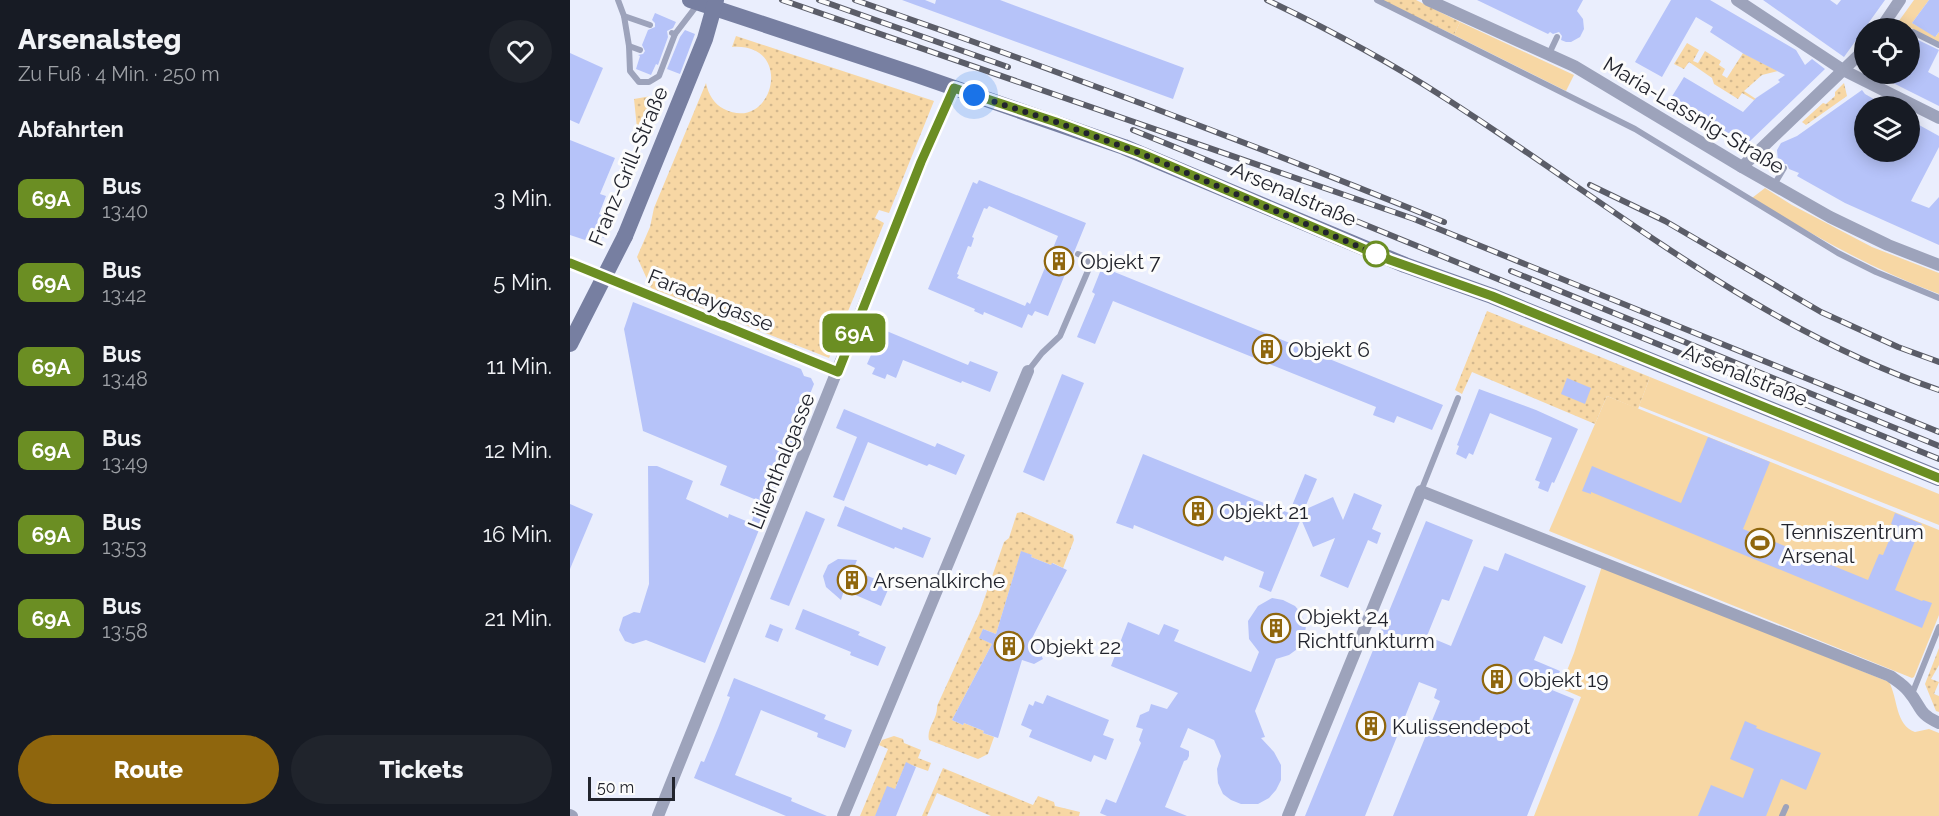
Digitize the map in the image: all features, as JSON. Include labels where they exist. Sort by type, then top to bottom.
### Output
[{"type":"main road","name":"Arsenalstraße","points":[[702,1],[1140,153],[1405,265],[1492,296],[1939,478]]},
{"type":"main road","name":"Franz-Grill-Straße","points":[[570,344],[625,236],[705,39],[702,1]]},
{"type":"street","name":"Maria-Lassnig-Straße","points":[[1428,0],[1574,66],[1830,217],[1939,265]]},
{"type":"street","points":[[1737,0],[1844,70],[1939,118]]},
{"type":"street","points":[[1890,18],[1900,0]]},
{"type":"street","points":[[1742,167],[1854,60]]},
{"type":"street","name":"Lilienthalgasse","points":[[658,816],[921,162],[954,88]]},
{"type":"street","name":"Faradaygasse","points":[[570,263],[838,372]]},
{"type":"street","points":[[843,816],[1028,371]]},
{"type":"street","points":[[1288,816],[1421,491],[1890,676],[1912,694],[1917,707],[1924,714],[1939,723]]},
{"type":"lane","points":[[618,0],[624,16],[630,71],[639,82],[649,82],[659,76],[673,33],[702,1]]},
{"type":"lane","points":[[1377,0],[1635,129],[1838,253],[1876,272],[1939,298]]},
{"type":"lane","points":[[624,16],[650,25]]},
{"type":"lane","points":[[1920,36],[1939,45]]},
{"type":"lane","points":[[1549,54],[1557,37]]},
{"type":"lane","points":[[629,46],[640,50]]},
{"type":"lane","points":[[1774,185],[1784,168]]},
{"type":"lane","points":[[1028,371],[1042,353],[1060,336],[1090,266],[1086,257],[1078,254]]},
{"type":"lane","points":[[1421,491],[1458,398]]},
{"type":"lane","points":[[1912,694],[1939,627]]},
{"type":"lane","points":[[1782,816],[1786,807]]},
{"type":"shaded area","points":[[1381,0],[1416,0],[1460,22],[1454,35]]},
{"type":"shaded area","points":[[1914,0],[1929,0],[1916,18],[1901,18]]},
{"type":"shaded area","points":[[1460,22],[1574,75],[1566,91],[1454,35]]},
{"type":"shaded area","points":[[1920,27],[1936,36],[1939,32],[1939,43],[1920,33]]},
{"type":"shaded area","points":[[736,36],[934,101],[889,213],[879,210],[875,218],[884,223],[829,358],[651,288],[637,257],[650,227],[654,208],[706,83],[712,98],[724,109],[741,113],[755,109],[765,99],[770,86],[771,71],[765,58],[752,49],[732,47]]},
{"type":"shaded area","points":[[1687,43],[1699,50],[1693,61],[1698,63],[1705,51],[1721,61],[1719,65],[1725,69],[1722,75],[1727,78],[1743,53],[1778,71],[1762,75],[1744,91],[1756,99],[1742,93],[1738,99],[1714,84],[1712,78],[1689,62],[1684,69],[1674,64]]},
{"type":"shaded area","points":[[1844,83],[1847,96],[1806,125],[1802,122],[1823,103],[1826,104],[1835,96],[1835,92]]},
{"type":"shaded area","points":[[657,95],[636,148],[637,128],[634,99]]},
{"type":"shaded area","points":[[1765,188],[1792,205],[1872,247],[1939,273],[1939,294],[1890,274],[1843,250],[1752,198]]},
{"type":"shaded area","points":[[1487,311],[1650,377],[1638,409],[1607,396],[1595,424],[1472,372],[1462,394],[1455,390]]},
{"type":"shaded area","points":[[1650,377],[1939,494],[1939,525],[1639,406]]},
{"type":"shaded area","name":"Tenniszentrum Arsenal","points":[[1607,396],[1939,530],[1939,615],[1914,677],[1549,531]]},
{"type":"shaded area","points":[[1022,512],[1073,535],[1074,540],[1063,568],[1021,552],[996,634],[983,629],[980,638],[992,644],[952,720],[984,731],[983,733],[994,737],[988,754],[978,759],[929,740],[929,731],[937,706],[979,614],[1004,542],[1009,538],[1017,513]]},
{"type":"shaded area","points":[[1602,566],[1889,682],[1904,723],[1915,732],[1929,729],[1939,733],[1939,816],[1534,816],[1581,697],[1560,688],[1574,653]]},
{"type":"shaded area","points":[[1939,648],[1939,665],[1931,679],[1939,682],[1934,694],[1939,696],[1939,712],[1936,711],[1925,684]]},
{"type":"shaded area","points":[[894,736],[921,750],[918,758],[931,763],[928,771],[906,763],[895,789],[875,816],[860,816],[888,749],[879,745],[882,740]]},
{"type":"shaded area","points":[[943,768],[1033,805],[1038,796],[1054,802],[1055,806],[1080,812],[1079,816],[991,816],[937,793],[927,816],[922,816]]},
{"type":"building","points":[[902,0],[925,0],[935,4],[936,0],[1000,0],[1184,68],[1173,99]]},
{"type":"building","points":[[1477,0],[1583,0],[1577,11],[1583,19],[1584,29],[1580,37],[1566,42],[1561,40],[1562,36],[1559,32],[1548,34]]},
{"type":"building","points":[[1671,0],[1710,0],[1796,50],[1805,65],[1812,59],[1825,69],[1749,142],[1743,142],[1671,98],[1684,77],[1743,112],[1756,98],[1780,82],[1778,80],[1785,75],[1744,54],[1710,32],[1713,27],[1696,17],[1662,77],[1635,62]]},
{"type":"building","points":[[1763,0],[1830,0],[1837,5],[1841,0],[1885,0],[1872,18],[1854,18],[1854,43],[1844,57]]},
{"type":"building","points":[[1929,0],[1939,0],[1939,32],[1935,37],[1920,28],[1920,18],[1916,18]]},
{"type":"building","points":[[655,13],[676,22],[673,28],[667,31],[668,37],[658,65],[656,64],[651,75],[636,69],[640,56],[638,55],[645,51],[642,45],[648,30],[655,27],[652,20]]},
{"type":"building","points":[[685,30],[695,34],[680,74],[667,69]]},
{"type":"building","points":[[1920,41],[1939,50],[1928,72],[1939,78],[1939,106],[1895,84],[1920,84]]},
{"type":"building","points":[[570,53],[603,68],[579,124],[570,120]]},
{"type":"building","points":[[1862,90],[1868,96],[1854,96],[1854,162],[1920,162],[1920,126],[1939,136],[1939,147],[1911,201],[1929,208],[1939,197],[1939,245],[1845,203],[1797,176],[1799,173],[1789,169],[1787,164],[1780,164],[1777,150],[1781,143],[1797,136]]},
{"type":"building","points":[[570,140],[615,158],[600,194],[606,196],[599,214],[609,219],[604,238],[591,233],[588,241],[570,235]]},
{"type":"building","name":"Objekt 7","points":[[979,180],[1086,223],[1048,316],[1035,311],[1032,316],[1028,314],[1022,328],[984,312],[983,315],[974,311],[975,309],[928,289],[973,182],[977,184]],"holes":[[[989,206],[1058,236],[1030,304],[1027,302],[1025,306],[957,278],[968,246],[971,247],[974,238],[972,237],[984,208],[987,209]]]},
{"type":"building","name":"Objekt 6","points":[[1102,267],[1443,405],[1432,430],[1397,416],[1394,423],[1373,415],[1376,407],[1113,301],[1095,344],[1077,337],[1095,294],[1092,292]]},
{"type":"building","points":[[633,302],[801,369],[804,376],[811,378],[814,384],[810,394],[812,399],[705,663],[646,640],[633,644],[625,641],[619,630],[623,617],[634,612],[640,613],[649,584],[648,466],[657,466],[693,481],[686,499],[728,518],[729,514],[751,523],[759,501],[720,485],[727,466],[643,431],[624,329]]},
{"type":"building","points":[[877,327],[968,365],[970,361],[998,372],[990,392],[903,360],[896,378],[887,374],[885,379],[872,374],[875,368],[867,364],[874,348],[869,346]]},
{"type":"building","points":[[1062,374],[1084,383],[1044,481],[1023,472]]},
{"type":"building","points":[[1567,378],[1591,388],[1585,404],[1561,394]]},
{"type":"building","points":[[1479,389],[1536,410],[1578,429],[1548,492],[1538,488],[1540,482],[1535,480],[1552,438],[1490,413],[1473,455],[1469,453],[1466,459],[1456,454],[1459,446],[1457,445]]},
{"type":"building","points":[[844,409],[935,447],[937,443],[965,455],[956,475],[868,442],[844,501],[833,497],[857,437],[836,428]]},
{"type":"building","points":[[1708,437],[1770,462],[1743,529],[1868,580],[1879,554],[1883,555],[1895,526],[1891,524],[1895,513],[1922,524],[1895,590],[1932,603],[1922,628],[1591,492],[1591,494],[1582,491],[1592,466],[1681,503]]},
{"type":"building","points":[[1143,454],[1289,513],[1305,474],[1317,479],[1304,510],[1333,497],[1343,520],[1354,493],[1382,505],[1372,529],[1381,533],[1377,544],[1368,540],[1348,588],[1320,576],[1335,538],[1313,547],[1301,519],[1271,592],[1259,587],[1264,572],[1225,556],[1223,561],[1134,525],[1133,529],[1116,523]]},
{"type":"building","points":[[570,504],[593,514],[570,569]]},
{"type":"building","points":[[845,506],[902,530],[903,527],[931,538],[923,558],[837,526]]},
{"type":"building","points":[[806,511],[825,519],[789,606],[770,599]]},
{"type":"building","name":"Objekt 19","points":[[1426,521],[1473,540],[1449,601],[1442,599],[1427,636],[1451,646],[1484,566],[1498,571],[1505,553],[1586,586],[1562,644],[1544,636],[1534,660],[1560,671],[1552,690],[1574,699],[1527,816],[1393,816],[1440,701],[1434,698],[1437,689],[1419,682],[1365,816],[1305,816]]},
{"type":"building","name":"Objekt 22","points":[[1021,551],[1067,570],[1028,646],[1039,650],[1043,659],[1034,664],[1022,660],[998,738],[952,720],[992,644],[979,638],[983,629],[996,634]]},
{"type":"building","name":"Arsenalkirche","points":[[838,559],[857,560],[853,570],[890,585],[881,606],[844,590],[841,600],[826,587],[823,576],[828,565]]},
{"type":"building","points":[[1272,598],[1295,606],[1306,625],[1300,647],[1289,655],[1276,659],[1255,711],[1265,737],[1261,738],[1274,752],[1281,765],[1281,780],[1276,790],[1269,798],[1258,804],[1241,804],[1231,800],[1223,794],[1218,783],[1217,769],[1221,756],[1214,740],[1188,728],[1180,747],[1189,751],[1189,756],[1184,761],[1165,807],[1187,816],[1107,816],[1100,813],[1106,799],[1116,803],[1141,743],[1139,740],[1143,729],[1136,727],[1140,715],[1149,711],[1151,704],[1167,709],[1178,693],[1111,666],[1128,622],[1159,635],[1164,624],[1179,630],[1174,641],[1251,672],[1259,652],[1249,639],[1248,621],[1258,606]]},
{"type":"building","points":[[803,609],[860,632],[858,635],[886,647],[878,666],[795,629]]},
{"type":"building","points":[[770,624],[783,629],[778,642],[765,637]]},
{"type":"building","points":[[734,678],[826,715],[824,719],[852,730],[845,748],[817,737],[818,733],[761,710],[735,775],[792,798],[791,801],[827,816],[786,816],[694,778],[701,761],[704,762],[718,728],[730,697],[727,696]]},
{"type":"building","points":[[1047,695],[1109,720],[1103,735],[1114,739],[1106,760],[1094,755],[1091,762],[1029,737],[1032,730],[1021,725],[1029,704],[1033,706],[1035,701],[1043,704]]},
{"type":"building","points":[[1745,721],[1757,726],[1756,728],[1821,753],[1806,790],[1781,779],[1766,816],[1698,816],[1711,785],[1743,798],[1754,769],[1730,759]]},
{"type":"building","points":[[906,762],[916,767],[896,816],[875,816],[887,786],[895,789]]},
{"type":"railway","points":[[782,0],[1414,219],[1939,432]]},
{"type":"railway","points":[[819,0],[1008,67]]},
{"type":"railway","points":[[855,0],[1151,107],[1444,222]]},
{"type":"railway","points":[[1267,0],[1358,46],[1423,84],[1684,259],[1745,297],[1807,332],[1872,364],[1939,390]]},
{"type":"railway","points":[[1133,130],[1939,459]]},
{"type":"railway","points":[[1590,185],[1665,221],[1821,312],[1898,347],[1939,362]]},
{"type":"railway","points":[[1511,271],[1939,446]]},
{"type":"bus line","name":"69A","points":[[570,263],[838,372],[921,162],[954,88],[1140,153],[1390,260],[1492,296],[1939,478]]},
{"type":"place","name":"Objekt 7","points":[[1059,261]]},
{"type":"place","name":"Objekt 6","points":[[1267,349]]},
{"type":"place","name":"Objekt 21","points":[[1198,511]]},
{"type":"place","name":"Tenniszentrum Arsenal","points":[[1760,543]]},
{"type":"place","name":"Arsenalkirche","points":[[852,580]]},
{"type":"place","name":"Objekt 24 Richtfunkturm","points":[[1276,628]]},
{"type":"place","name":"Objekt 22","points":[[1009,646]]},
{"type":"place","name":"Objekt 19","points":[[1497,679]]},
{"type":"place","name":"Kulissendepot","points":[[1371,726]]},
{"type":"route","points":[[974,95],[1140,153],[1376,254]]}]
